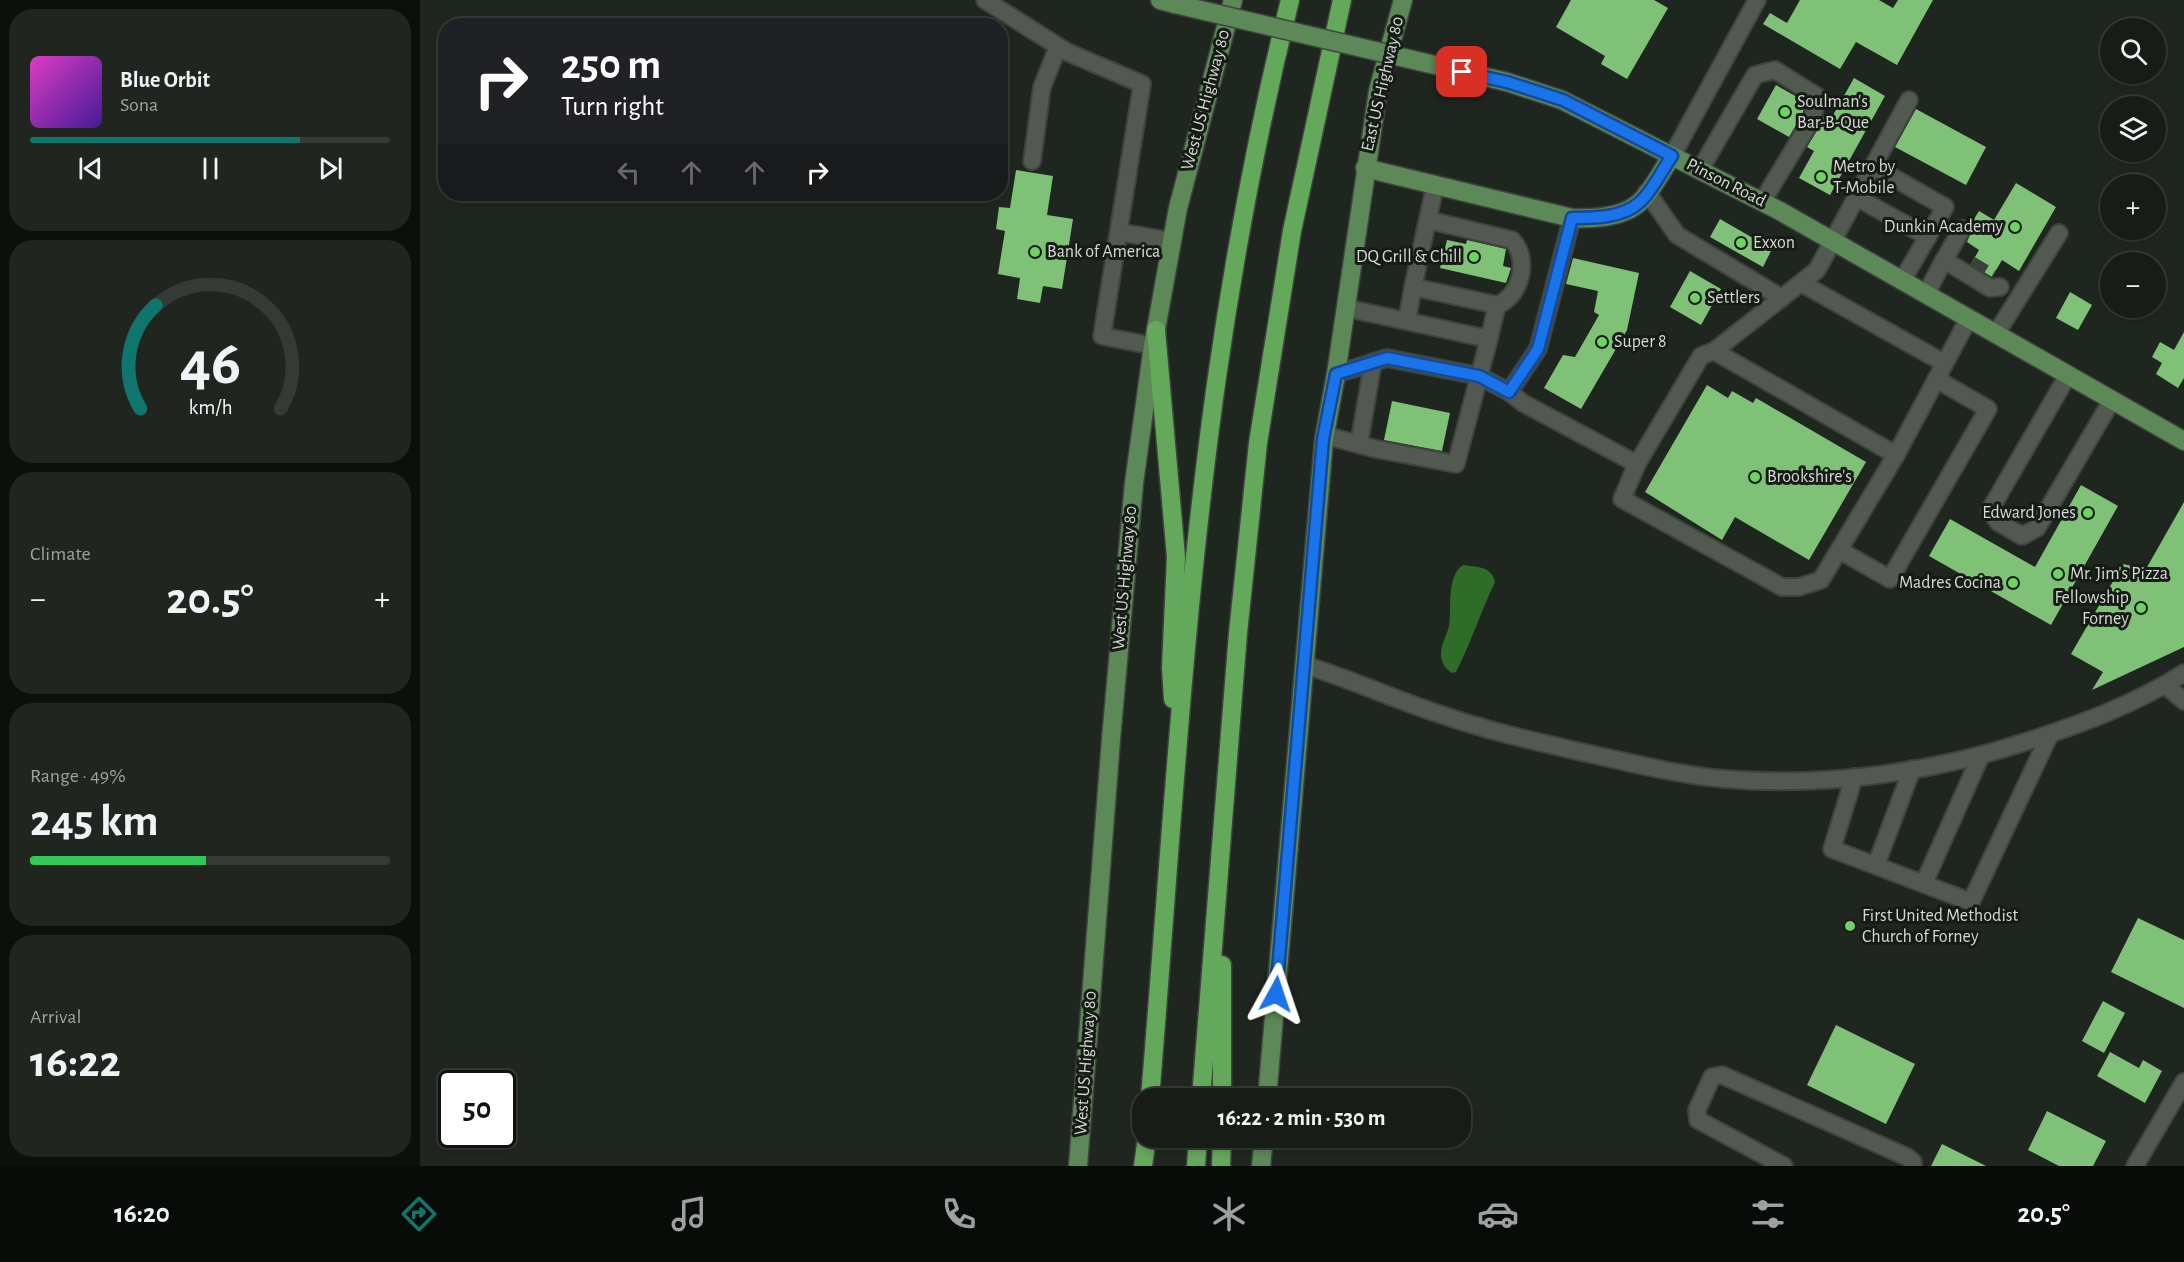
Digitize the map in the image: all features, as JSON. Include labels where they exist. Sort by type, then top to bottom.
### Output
[{"type":"highway","points":[[1151,1088],[1176,758],[1200,516],[1217,374],[1252,175],[1290,0]]},
{"type":"highway","points":[[1202,1088],[1245,552],[1258,443],[1290,241],[1342,0]]},
{"type":"highway","points":[[1155,338],[1176,557],[1171,668],[1176,758]]},
{"type":"highway","points":[[1222,1088],[1223,805]]},
{"type":"highway","points":[[1143,1166],[1145,1148]]},
{"type":"highway","points":[[1196,1166],[1197,1148]]},
{"type":"highway","points":[[1221,1166],[1222,1148]]},
{"type":"main road","name":"West US Highway 80","points":[[1078,1166],[1128,529],[1155,338],[1172,241],[1186,173],[1233,0]]},
{"type":"main road","name":"East US Highway 80","points":[[1365,168],[1378,92],[1402,0]]},
{"type":"main road","name":"Pinson Road","points":[[1167,2],[1507,82],[1563,100],[1832,240],[2184,441]]},
{"type":"main road","points":[[1268,1088],[1324,435],[1336,374],[1365,168],[1572,218],[1591,218],[1613,214],[1640,202],[1672,156]]},
{"type":"main road","points":[[1261,1166],[1263,1148]]},
{"type":"lane","points":[[985,0],[1058,47],[1142,84],[1102,336],[1155,338]]},
{"type":"lane","points":[[1672,156],[1757,0]]},
{"type":"lane","points":[[1032,161],[1042,87],[1058,47]]},
{"type":"lane","points":[[1700,170],[1755,75],[1775,70],[1818,97],[1812,119],[1762,202]]},
{"type":"lane","points":[[1910,100],[1817,270],[1713,351],[1701,356],[1637,464],[1622,499],[1782,587],[1799,587],[1821,580],[1896,455],[1969,318]]},
{"type":"lane","points":[[1873,166],[1945,207],[1902,281]]},
{"type":"lane","points":[[1407,321],[1435,186]]},
{"type":"lane","points":[[1647,192],[1677,235],[1782,298]]},
{"type":"lane","points":[[1856,197],[1928,237]]},
{"type":"lane","points":[[1509,392],[1538,349],[1572,218]]},
{"type":"lane","points":[[1413,287],[1497,305],[1508,302],[1514,293],[1521,266],[1518,246],[1512,240],[1428,220]]},
{"type":"lane","points":[[1926,294],[1949,263],[1962,229]]},
{"type":"lane","points":[[1119,232],[1172,241]]},
{"type":"lane","points":[[1996,334],[2059,233]]},
{"type":"lane","points":[[1949,263],[1971,264]]},
{"type":"lane","points":[[1949,263],[1990,288],[1996,282],[2018,299]]},
{"type":"lane","points":[[1801,283],[1944,363]]},
{"type":"lane","points":[[1324,435],[1456,465],[1497,305]]},
{"type":"lane","points":[[1346,308],[1489,339]]},
{"type":"lane","points":[[1713,351],[1896,455]]},
{"type":"lane","points":[[1336,374],[1387,358],[1479,376],[1509,392],[1523,403],[1637,464]]},
{"type":"lane","points":[[1359,444],[1373,363]]},
{"type":"lane","points":[[2068,375],[1990,510],[1998,522],[2022,536],[2037,528],[2112,400]]},
{"type":"lane","points":[[1839,550],[1890,579],[1988,409],[1935,379]]},
{"type":"lane","points":[[1305,664],[1439,714],[1530,740],[1646,766],[1725,779],[1790,781],[1854,777],[1946,765],[2092,720],[2165,685],[2184,673]]},
{"type":"lane","points":[[2165,685],[2184,700]]},
{"type":"lane","points":[[1854,777],[1832,849],[1971,902],[2050,734]]},
{"type":"lane","points":[[1924,884],[1982,755]]},
{"type":"lane","points":[[1876,865],[1912,769]]},
{"type":"lane","points":[[1784,1166],[1698,1120],[1697,1110],[1712,1077],[1722,1075],[1907,1157],[1913,1166]]},
{"type":"lane","points":[[2135,1166],[2184,1082]]},
{"type":"shaded area","points":[[1463,565],[1487,570],[1495,582],[1456,672],[1452,673],[1443,662],[1441,650],[1449,626],[1452,584],[1458,570]]},
{"type":"building","points":[[1571,0],[1654,0],[1668,8],[1627,79],[1601,64],[1605,56],[1556,27]]},
{"type":"building","points":[[1800,0],[1879,0],[1893,8],[1898,0],[1933,0],[1897,65],[1856,42],[1840,69],[1763,24],[1770,13],[1787,23]]},
{"type":"building","points":[[1854,78],[1885,96],[1830,195],[1799,178],[1814,151],[1807,147],[1825,113],[1832,117]]},
{"type":"building","name":"Soulman's Bar-B-Que","points":[[1776,85],[1806,102],[1802,115],[1789,137],[1757,119]]},
{"type":"building","points":[[1916,109],[1986,147],[1966,185],[1895,147]]},
{"type":"building","name":"Bank of America","points":[[1016,170],[1053,176],[1047,215],[1073,219],[1062,289],[1043,286],[1040,303],[1017,299],[1020,278],[998,274],[1005,231],[996,229],[999,207],[1010,208]]},
{"type":"building","points":[[2016,183],[2056,207],[2019,271],[2002,260],[1992,277],[1971,264],[1979,250],[1967,242],[1972,230],[1971,224],[1979,211],[1994,220]]},
{"type":"building","name":"Exxon","points":[[1720,219],[1772,249],[1763,267],[1710,237]]},
{"type":"building","name":"DQ Grill & Chill","points":[[1447,240],[1466,244],[1467,240],[1506,249],[1503,266],[1511,268],[1506,283],[1440,268]]},
{"type":"building","name":"Super 8","points":[[1573,258],[1639,273],[1627,330],[1581,409],[1544,388],[1563,355],[1575,357],[1599,315],[1594,312],[1598,291],[1566,284]]},
{"type":"building","name":"Settlers","points":[[1690,271],[1721,289],[1701,325],[1670,307]]},
{"type":"building","points":[[2070,292],[2092,305],[2078,330],[2056,318]]},
{"type":"building","points":[[2184,332],[2184,378],[2178,388],[2156,374],[2162,363],[2152,357],[2160,342],[2174,350]]},
{"type":"building","name":"Brookshire's","points":[[1707,385],[1728,398],[1732,391],[1753,403],[1756,398],[1866,462],[1809,560],[1735,517],[1722,540],[1645,492]]},
{"type":"building","points":[[1392,401],[1450,413],[1442,451],[1384,440]]},
{"type":"building","points":[[2081,485],[2118,506],[2051,625],[1929,556],[1950,519],[2035,567]]},
{"type":"building","name":"Fellowship Forney","points":[[2184,502],[2184,647],[2092,690],[2103,672],[2071,654],[2123,564],[2146,569]]},
{"type":"building","points":[[2138,918],[2184,940],[2184,1008],[2111,972]]},
{"type":"building","points":[[2103,1001],[2125,1013],[2104,1053],[2082,1041]]},
{"type":"building","points":[[1836,1025],[1915,1064],[1886,1124],[1807,1085]]},
{"type":"building","points":[[2110,1052],[2139,1068],[2143,1060],[2162,1071],[2145,1103],[2097,1076]]},
{"type":"building","points":[[2047,1111],[2106,1141],[2093,1166],[2059,1166],[2028,1150]]},
{"type":"building","points":[[1942,1144],[1986,1166],[1931,1166]]},
{"type":"tunnel","points":[[1971,264],[1992,277]]},
{"type":"place","name":"Soulman's Bar-B-Que","points":[[1785,112]]},
{"type":"place","name":"Metro by T-Mobile","points":[[1821,177]]},
{"type":"place","name":"Dunkin Academy","points":[[2015,227]]},
{"type":"place","name":"Exxon","points":[[1741,243]]},
{"type":"place","name":"Bank of America","points":[[1035,252]]},
{"type":"place","name":"DQ Grill & Chill","points":[[1474,257]]},
{"type":"place","name":"Settlers","points":[[1695,298]]},
{"type":"place","name":"Super 8","points":[[1602,342]]},
{"type":"place","name":"Brookshire's","points":[[1755,477]]},
{"type":"place","name":"Edward Jones","points":[[2088,513]]},
{"type":"place","name":"Mr. Jim's Pizza","points":[[2058,574]]},
{"type":"place","name":"Madres Cocina","points":[[2013,583]]},
{"type":"place","name":"Fellowship Forney","points":[[2141,608]]},
{"type":"place","name":"First United Methodist Church of Forney","points":[[1850,926]]},
{"type":"route","points":[[1276,994],[1317,533],[1323,439],[1336,374],[1387,358],[1479,376],[1509,392],[1538,349],[1572,218],[1591,218],[1613,214],[1640,202],[1672,156],[1563,100],[1507,82],[1462,72]]}]
